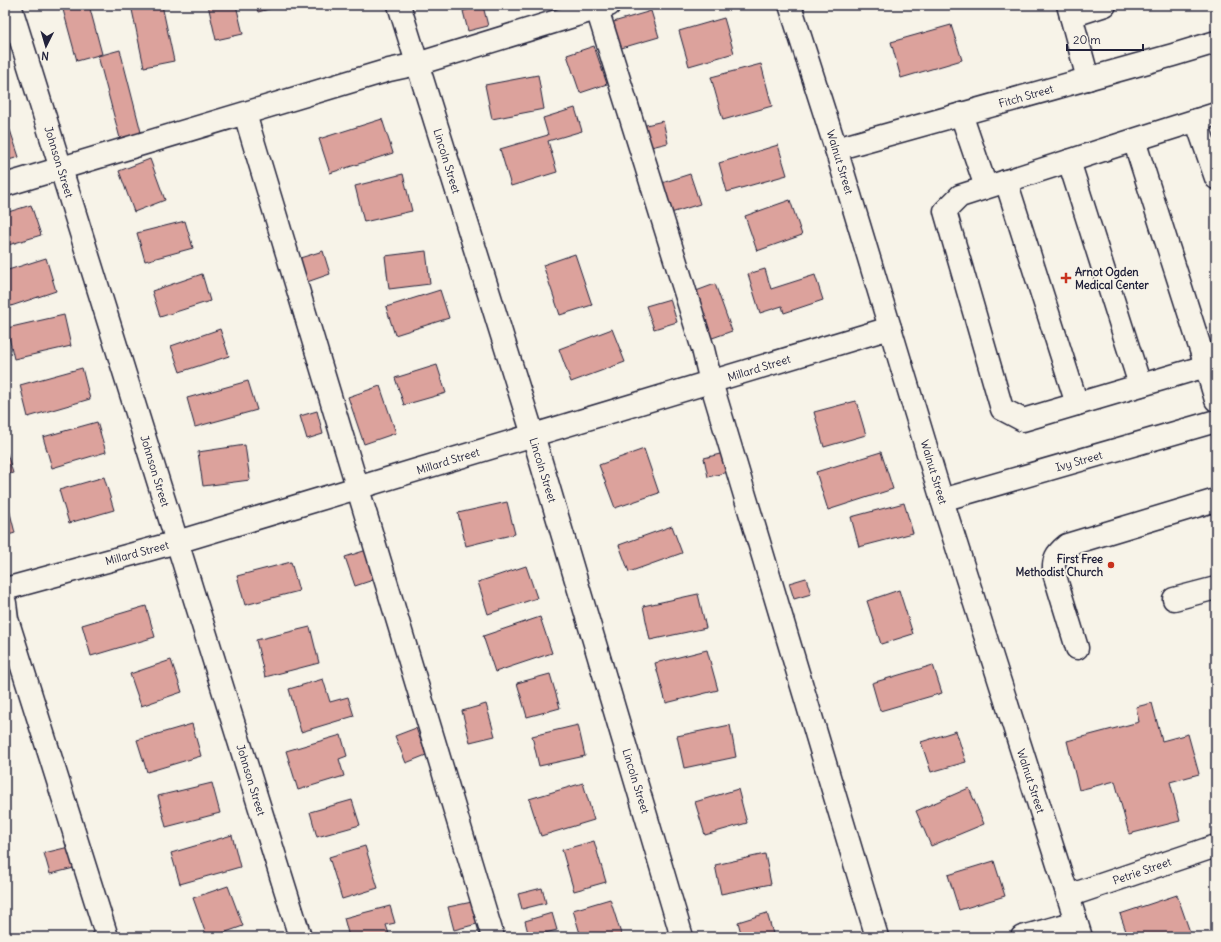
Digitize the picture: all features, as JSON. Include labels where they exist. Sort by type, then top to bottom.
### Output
[{"type":"street","name":"Johnson Street","points":[[10,5],[300,937]]},
{"type":"street","name":"Lincoln Street","points":[[399,5],[532,435],[682,937]]},
{"type":"street","name":"Walnut Street","points":[[790,5],[836,149],[942,500],[1078,929]]},
{"type":"street","points":[[1088,79],[1069,10],[1105,5]]},
{"type":"street","points":[[5,185],[389,70],[417,64],[603,7],[703,348],[711,382],[877,937]]},
{"type":"street","name":"Fitch Street","points":[[836,149],[1216,42]]},
{"type":"street","points":[[245,114],[493,937]]},
{"type":"street","points":[[961,114],[996,184],[1077,404]]},
{"type":"street","points":[[1211,364],[1023,420],[1002,409],[945,211],[960,196],[1206,117],[1216,178]]},
{"type":"street","points":[[1134,140],[1211,364],[1216,400]]},
{"type":"street","points":[[1069,161],[1140,385]]},
{"type":"street","name":"Millard Street","points":[[5,589],[177,542],[890,328]]},
{"type":"street","name":"Ivy Street","points":[[942,500],[1216,421]]},
{"type":"street","points":[[1077,648],[1054,573],[1054,563],[1058,552],[1067,545],[1216,500]]},
{"type":"street","points":[[1174,599],[1216,588]]},
{"type":"street","points":[[5,604],[10,626],[106,937]]},
{"type":"street","name":"Petrie Street","points":[[1068,896],[1216,846]]},
{"type":"street","points":[[1022,937],[1078,929]]},
{"type":"building","points":[[89,5],[102,54],[77,61],[62,6]]},
{"type":"building","points":[[131,5],[162,5],[174,61],[144,67]]},
{"type":"building","points":[[208,5],[236,5],[243,34],[216,40]]},
{"type":"building","points":[[256,5],[284,5],[258,12]]},
{"type":"building","points":[[483,6],[488,26],[468,31],[463,11]]},
{"type":"building","points":[[651,11],[659,37],[618,49],[610,23]]},
{"type":"building","points":[[724,18],[734,53],[689,66],[679,31]]},
{"type":"building","points":[[951,25],[962,60],[901,78],[891,42]]},
{"type":"building","points":[[594,46],[607,84],[580,93],[567,55]]},
{"type":"building","points":[[120,50],[142,136],[121,142],[98,56]]},
{"type":"building","points":[[761,64],[772,106],[723,120],[711,77]]},
{"type":"building","points":[[538,75],[544,109],[492,119],[485,85]]},
{"type":"building","points":[[575,108],[582,131],[548,141],[557,172],[511,186],[500,149],[548,135],[543,118]]},
{"type":"building","points":[[382,119],[393,153],[330,173],[319,139]]},
{"type":"building","points":[[663,121],[668,143],[647,148],[642,126]]},
{"type":"building","points":[[10,130],[19,157],[5,161],[5,131]]},
{"type":"building","points":[[778,145],[787,175],[727,192],[719,163]]},
{"type":"building","points":[[150,159],[165,200],[134,212],[119,171]]},
{"type":"building","points":[[403,174],[412,211],[364,222],[355,186]]},
{"type":"building","points":[[690,174],[700,204],[671,213],[662,183]]},
{"type":"building","points":[[790,200],[802,235],[757,251],[745,216]]},
{"type":"building","points":[[31,205],[41,235],[5,246],[5,213]]},
{"type":"building","points":[[185,221],[193,248],[145,261],[137,233]]},
{"type":"building","points":[[323,251],[330,274],[307,282],[300,258]]},
{"type":"building","points":[[426,251],[430,284],[389,289],[385,256]]},
{"type":"building","points":[[575,254],[592,305],[560,315],[543,265]]},
{"type":"building","points":[[46,258],[56,291],[5,308],[5,271]]},
{"type":"building","points":[[765,269],[771,289],[815,275],[823,300],[784,313],[782,306],[760,313],[748,274]]},
{"type":"building","points":[[202,274],[210,301],[160,317],[152,291]]},
{"type":"building","points":[[715,284],[732,331],[704,341],[688,294]]},
{"type":"building","points":[[440,290],[449,318],[395,335],[386,307]]},
{"type":"building","points":[[670,299],[677,322],[654,329],[646,306]]},
{"type":"building","points":[[64,315],[71,346],[14,359],[7,328]]},
{"type":"building","points":[[220,329],[229,356],[180,372],[171,346]]},
{"type":"building","points":[[612,329],[625,362],[571,382],[559,349]]},
{"type":"building","points":[[437,365],[446,393],[404,405],[395,378]]},
{"type":"building","points":[[82,368],[90,399],[28,417],[20,385]]},
{"type":"building","points":[[248,381],[257,410],[195,427],[187,398]]},
{"type":"building","points":[[380,386],[396,433],[364,444],[348,397]]},
{"type":"building","points":[[856,401],[866,435],[824,447],[814,412]]},
{"type":"building","points":[[317,411],[323,434],[307,439],[300,416]]},
{"type":"building","points":[[97,422],[106,452],[52,468],[43,437]]},
{"type":"building","points":[[245,445],[250,480],[203,486],[198,452]]},
{"type":"building","points":[[5,447],[13,473],[5,475]]},
{"type":"building","points":[[644,449],[659,493],[615,508],[599,465]]},
{"type":"building","points":[[881,452],[893,489],[828,510],[816,472]]},
{"type":"building","points":[[724,453],[728,472],[708,477],[704,458]]},
{"type":"building","points":[[104,477],[114,510],[69,523],[59,490]]},
{"type":"building","points":[[507,502],[515,534],[466,546],[458,513]]},
{"type":"building","points":[[904,503],[913,533],[859,547],[851,517]]},
{"type":"building","points":[[9,509],[15,533],[5,536],[5,510]]},
{"type":"building","points":[[672,526],[682,553],[629,572],[619,545]]},
{"type":"building","points":[[370,549],[379,578],[355,586],[345,557]]},
{"type":"building","points":[[291,562],[299,591],[245,605],[237,576]]},
{"type":"building","points":[[526,566],[537,598],[488,614],[478,582]]},
{"type":"building","points":[[806,578],[811,594],[794,599],[789,583]]},
{"type":"building","points":[[899,590],[913,634],[881,644],[867,601]]},
{"type":"building","points":[[698,594],[706,628],[650,640],[643,606]]},
{"type":"building","points":[[146,606],[155,637],[91,656],[82,625]]},
{"type":"building","points":[[540,617],[552,653],[495,672],[483,636]]},
{"type":"building","points":[[310,627],[319,663],[265,677],[256,640]]},
{"type":"building","points":[[707,650],[718,690],[666,703],[655,663]]},
{"type":"building","points":[[171,660],[182,692],[141,706],[130,674]]},
{"type":"building","points":[[933,665],[942,693],[880,711],[872,683]]},
{"type":"building","points":[[550,674],[560,708],[527,717],[517,683]]},
{"type":"building","points":[[323,679],[330,702],[348,697],[354,716],[301,732],[289,689]]},
{"type":"building","points":[[1152,703],[1162,741],[1188,734],[1199,774],[1170,782],[1180,821],[1129,834],[1115,781],[1079,790],[1067,741],[1139,722],[1136,707]]},
{"type":"building","points":[[486,704],[495,736],[470,742],[462,711]]},
{"type":"building","points":[[192,724],[201,756],[147,772],[137,740]]},
{"type":"building","points":[[578,725],[585,756],[539,766],[532,736]]},
{"type":"building","points":[[730,725],[736,757],[684,768],[677,736]]},
{"type":"building","points":[[416,728],[426,755],[406,763],[395,736]]},
{"type":"building","points":[[956,731],[966,762],[931,772],[921,742]]},
{"type":"building","points":[[341,735],[347,756],[339,759],[344,776],[298,790],[286,751]]},
{"type":"building","points":[[212,783],[220,813],[166,827],[158,796]]},
{"type":"building","points":[[583,783],[594,820],[541,836],[529,799]]},
{"type":"building","points":[[969,788],[984,824],[931,846],[916,811]]},
{"type":"building","points":[[738,789],[747,823],[705,835],[695,802]]},
{"type":"building","points":[[352,800],[360,825],[317,837],[310,812]]},
{"type":"building","points":[[232,835],[240,867],[180,884],[171,853]]},
{"type":"building","points":[[594,841],[606,882],[574,891],[562,850]]},
{"type":"building","points":[[365,846],[378,888],[342,899],[329,857]]},
{"type":"building","points":[[69,847],[74,868],[50,874],[44,853]]},
{"type":"building","points":[[765,854],[771,884],[721,894],[715,865]]},
{"type":"building","points":[[994,861],[1005,896],[959,910],[948,875]]},
{"type":"building","points":[[228,886],[243,926],[212,937],[207,937],[193,898]]},
{"type":"building","points":[[542,888],[546,903],[522,909],[518,894]]},
{"type":"building","points":[[1177,895],[1190,932],[1175,937],[1128,937],[1120,914]]},
{"type":"building","points":[[610,899],[622,937],[581,937],[573,910]]},
{"type":"building","points":[[472,902],[477,924],[454,930],[448,907]]},
{"type":"building","points":[[390,906],[395,923],[386,925],[390,937],[349,937],[344,918]]},
{"type":"building","points":[[552,913],[557,930],[529,937],[525,921]]},
{"type":"building","points":[[767,913],[774,937],[742,937],[738,922]]},
{"type":"place","name":"Arnot Ogden Medical Center","points":[[1066,278]]},
{"type":"place","name":"First Free Methodist Church","points":[[1111,565]]}]
